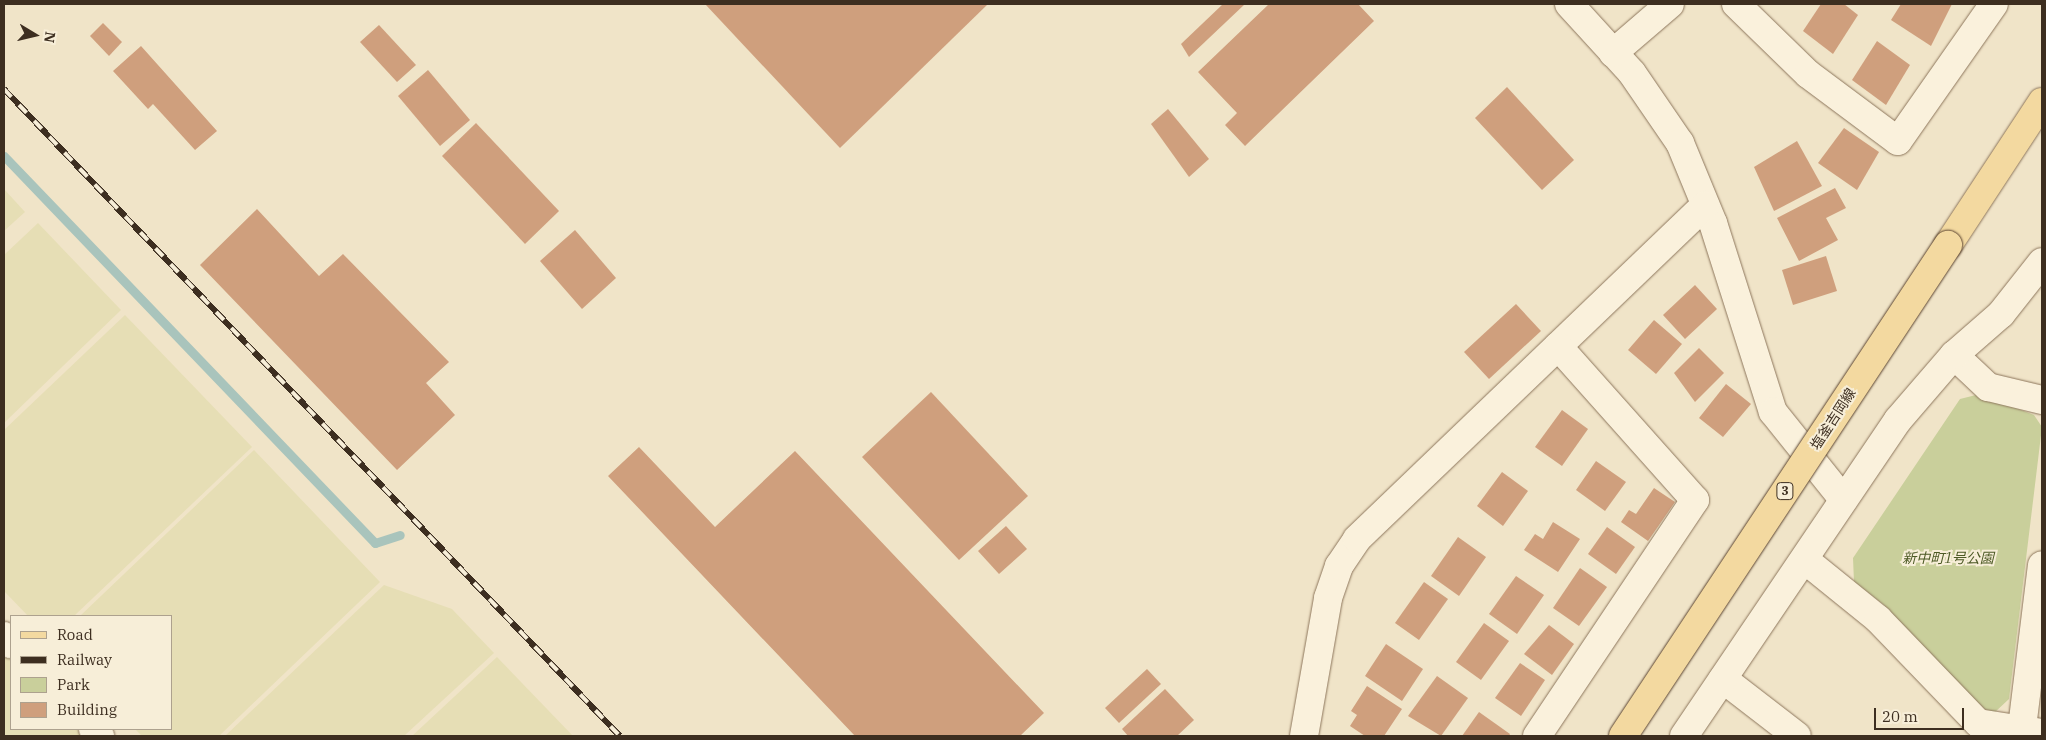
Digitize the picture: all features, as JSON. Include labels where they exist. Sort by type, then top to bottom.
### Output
[{"type":"main road","name":"塩釜吉岡線","points":[[1623,736],[2042,102]]},
{"type":"street","points":[[1569,4],[1613,53],[1680,143],[1705,205],[1773,412],[1843,499]]},
{"type":"street","points":[[1613,53],[1670,4]]},
{"type":"street","points":[[1736,4],[1808,74],[1898,141],[1994,4]]},
{"type":"street","points":[[1304,736],[1328,598],[1339,566],[1356,539],[1705,205]]},
{"type":"street","points":[[1684,736],[1898,420],[1954,355],[2001,314],[2042,262]]},
{"type":"street","points":[[1537,736],[1695,500],[1558,346]]},
{"type":"street","points":[[1954,355],[1988,387],[2042,400]]},
{"type":"street","points":[[1805,560],[1878,619],[1978,723],[2028,733],[2042,565]]},
{"type":"street","points":[[1722,679],[1797,736]]},
{"type":"shaded area","points":[[4,189],[25,212],[4,231]]},
{"type":"shaded area","points":[[38,223],[121,310],[4,423],[4,255]]},
{"type":"shaded area","points":[[125,315],[252,447],[75,615],[27,615],[4,591],[4,430]]},
{"type":"shaded area","points":[[254,450],[380,582],[219,736],[142,736],[136,730],[172,730],[172,615],[81,615]]},
{"type":"shaded area","points":[[384,585],[452,609],[494,653],[404,736],[225,736]]},
{"type":"shaded area","points":[[4,649],[10,655],[10,730],[81,730],[87,736],[4,736]]},
{"type":"shaded area","points":[[497,657],[573,736],[412,736]]},
{"type":"green space","name":"新中町1号公園","points":[[1980,394],[2034,415],[2042,427],[2009,699],[1994,713],[1982,708],[1884,605],[1854,582],[1853,558],[1960,399]]},
{"type":"building","points":[[705,4],[988,4],[840,148]]},
{"type":"building","points":[[1223,4],[1245,4],[1189,57],[1181,44]]},
{"type":"building","points":[[1269,4],[1358,4],[1374,21],[1245,146],[1225,125],[1237,113],[1198,72]]},
{"type":"building","points":[[1821,4],[1844,4],[1858,15],[1833,54],[1803,31]]},
{"type":"building","points":[[1901,4],[1952,4],[1931,46],[1891,20]]},
{"type":"building","points":[[103,23],[122,42],[109,56],[90,36]]},
{"type":"building","points":[[379,25],[416,65],[397,82],[360,42]]},
{"type":"building","points":[[1877,41],[1910,65],[1886,105],[1852,80]]},
{"type":"building","points":[[141,46],[217,131],[195,150],[153,104],[148,109],[113,71]]},
{"type":"building","points":[[428,70],[470,120],[440,146],[398,96]]},
{"type":"building","points":[[1507,87],[1574,160],[1542,190],[1475,118]]},
{"type":"building","points":[[1168,109],[1209,159],[1189,177],[1151,124]]},
{"type":"building","points":[[476,123],[559,211],[525,244],[442,156]]},
{"type":"building","points":[[1844,128],[1879,152],[1857,190],[1818,163]]},
{"type":"building","points":[[1797,141],[1822,186],[1774,211],[1754,167]]},
{"type":"building","points":[[1835,188],[1846,208],[1826,218],[1838,240],[1799,261],[1777,218]]},
{"type":"building","points":[[257,209],[319,276],[343,254],[449,362],[426,383],[455,415],[397,470],[200,265]]},
{"type":"building","points":[[575,230],[616,278],[582,309],[540,261]]},
{"type":"building","points":[[1826,256],[1837,291],[1793,305],[1782,270]]},
{"type":"building","points":[[1695,285],[1717,309],[1685,339],[1663,315]]},
{"type":"building","points":[[1516,304],[1541,331],[1489,379],[1464,352]]},
{"type":"building","points":[[1654,320],[1682,344],[1656,374],[1628,350]]},
{"type":"building","points":[[1699,348],[1724,373],[1695,402],[1674,373]]},
{"type":"building","points":[[1726,384],[1751,404],[1723,437],[1699,418]]},
{"type":"building","points":[[931,392],[1028,496],[959,560],[862,457]]},
{"type":"building","points":[[1562,410],[1588,429],[1562,466],[1535,447]]},
{"type":"building","points":[[639,447],[715,527],[795,451],[1044,713],[1020,736],[855,736],[608,476]]},
{"type":"building","points":[[1596,461],[1626,482],[1605,511],[1576,490]]},
{"type":"building","points":[[1502,472],[1528,491],[1503,526],[1477,506]]},
{"type":"building","points":[[1654,488],[1675,502],[1648,541],[1621,522],[1629,510],[1636,514]]},
{"type":"building","points":[[1553,522],[1580,539],[1558,572],[1524,550],[1535,534],[1543,539]]},
{"type":"building","points":[[1006,526],[1027,549],[999,574],[978,551]]},
{"type":"building","points":[[1607,527],[1635,547],[1616,574],[1588,554]]},
{"type":"building","points":[[1458,537],[1486,557],[1459,596],[1431,576]]},
{"type":"building","points":[[1580,568],[1607,587],[1579,626],[1553,608]]},
{"type":"building","points":[[1516,576],[1544,595],[1517,634],[1489,614]]},
{"type":"building","points":[[1424,582],[1448,599],[1419,640],[1395,623]]},
{"type":"building","points":[[1484,623],[1509,641],[1481,680],[1456,662]]},
{"type":"building","points":[[1549,625],[1574,644],[1552,675],[1524,654]]},
{"type":"building","points":[[1386,644],[1423,669],[1402,701],[1365,676]]},
{"type":"building","points":[[1520,663],[1545,680],[1521,716],[1495,698]]},
{"type":"building","points":[[1147,669],[1161,684],[1119,723],[1105,708]]},
{"type":"building","points":[[1437,676],[1468,698],[1441,736],[1408,716]]},
{"type":"building","points":[[1367,686],[1402,709],[1384,736],[1365,736],[1350,726],[1357,715],[1351,711]]},
{"type":"building","points":[[1165,689],[1194,720],[1177,736],[1128,736],[1122,729]]},
{"type":"building","points":[[1479,712],[1510,734],[1509,736],[1462,736]]},
{"type":"waterway","points":[[4,156],[375,543],[400,535]]},
{"type":"railway","points":[[4,89],[620,736]]}]
